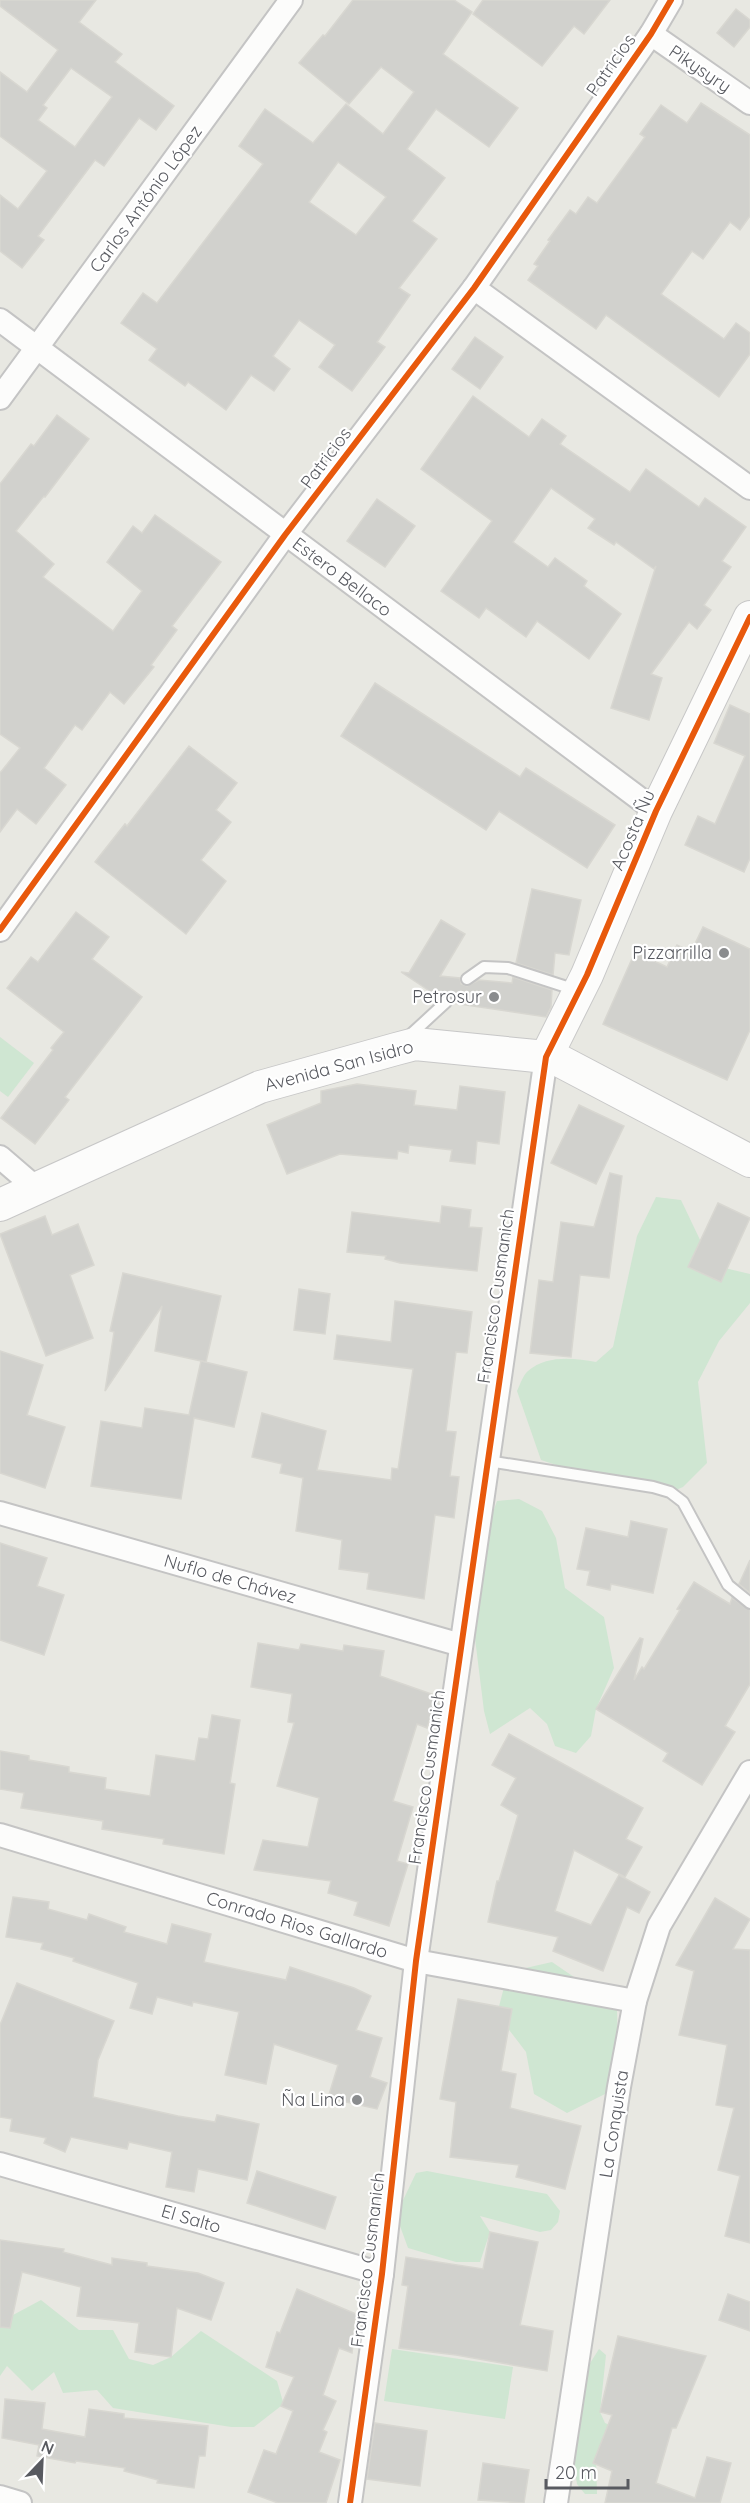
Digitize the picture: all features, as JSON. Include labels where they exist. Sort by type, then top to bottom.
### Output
[{"type":"main road","name":"Acosta Ñu","points":[[546,1057],[579,991],[656,811],[750,617]]},
{"type":"main road","name":"Avenida San Isidro","points":[[0,1205],[260,1087],[415,1044],[546,1057],[560,1061],[750,1161]]},
{"type":"street","name":"Carlos António López","points":[[0,398],[291,0]]},
{"type":"street","name":"Patricios","points":[[0,930],[285,535],[474,288],[651,34],[670,0]]},
{"type":"street","name":"Pikysyry","points":[[651,34],[750,103]]},
{"type":"street","points":[[474,288],[750,488]]},
{"type":"street","name":"Estero Bellaco","points":[[0,320],[656,811]]},
{"type":"street","name":"Francisco Cusmanich","points":[[350,2503],[382,2274],[416,1961],[546,1057]]},
{"type":"street","points":[[0,1157],[36,1188]]},
{"type":"street","name":"Nuflo de Chávez","points":[[0,1513],[461,1645]]},
{"type":"street","name":"La Conquista","points":[[556,2503],[619,2086],[635,2001],[659,1926],[750,1772]]},
{"type":"street","name":"Conrado Rios Gallardo","points":[[0,1835],[416,1961],[635,2001]]},
{"type":"street","name":"El Salto","points":[[0,2164],[382,2274]]},
{"type":"street","points":[[0,2497],[20,2503]]},
{"type":"lane","points":[[467,979],[484,967],[508,968],[579,991]]},
{"type":"lane","points":[[396,1049],[446,1002]]},
{"type":"lane","points":[[488,1461],[653,1487],[670,1492],[683,1502],[728,1585],[750,1603]]},
{"type":"green space","points":[[0,1037],[34,1063],[8,1097],[0,1091]]},
{"type":"green space","points":[[656,1197],[681,1200],[712,1265],[750,1274],[750,1303],[719,1341],[698,1382],[707,1463],[683,1487],[662,1496],[653,1487],[632,1490],[541,1460],[517,1391],[528,1371],[543,1362],[578,1359],[596,1362],[613,1347],[637,1236]]},
{"type":"green space","points":[[519,1499],[542,1511],[556,1538],[565,1588],[604,1617],[614,1668],[596,1709],[591,1736],[576,1753],[555,1746],[547,1724],[530,1708],[490,1734],[484,1711],[468,1582],[497,1501]]},
{"type":"green space","points":[[552,1962],[615,2005],[617,2009],[619,2087],[567,2113],[534,2094],[526,2052],[497,2014],[508,1972]]},
{"type":"green space","points":[[427,2171],[547,2194],[560,2211],[558,2222],[551,2230],[540,2232],[480,2216],[490,2232],[480,2262],[456,2262],[408,2248],[396,2215],[416,2173]]},
{"type":"green space","points":[[41,2300],[79,2330],[113,2330],[129,2359],[153,2365],[171,2357],[201,2331],[277,2381],[283,2402],[254,2427],[231,2427],[113,2408],[97,2390],[63,2393],[54,2372],[32,2391],[7,2366],[0,2376],[0,2322]]},
{"type":"green space","points":[[392,2349],[513,2367],[505,2419],[384,2401]]},
{"type":"green space","points":[[599,2349],[606,2355],[600,2412],[605,2423],[628,2433],[596,2460],[597,2494],[585,2494],[577,2484],[573,2460],[587,2368]]},
{"type":"building","points":[[0,0],[96,0],[79,22],[122,54],[115,62],[174,106],[156,130],[139,118],[104,166],[95,160],[38,236],[44,240],[22,268],[0,251],[0,195],[18,209],[47,171],[0,136],[0,72],[27,92],[58,50],[0,6]],"holes":[[[71,68],[112,97],[75,147],[38,120],[47,108],[43,105]]]},
{"type":"building","points":[[353,0],[454,0],[472,12],[443,54],[518,108],[489,147],[436,109],[407,149],[445,178],[412,221],[437,239],[399,288],[410,295],[377,342],[385,347],[352,391],[319,367],[335,345],[299,320],[273,356],[290,369],[274,391],[251,375],[226,410],[188,382],[185,386],[149,360],[157,349],[121,323],[143,293],[157,303],[263,164],[239,146],[265,109],[313,143],[346,104],[383,134],[414,92],[381,67],[349,104],[299,63],[323,35],[325,36]],"holes":[[[338,162],[386,197],[356,235],[309,202]]]},
{"type":"building","points":[[483,0],[610,0],[584,34],[574,26],[542,66],[473,14]]},
{"type":"building","points":[[736,9],[750,20],[750,27],[734,47],[717,33]]},
{"type":"building","points":[[701,103],[750,135],[750,216],[740,230],[730,222],[703,259],[692,251],[661,294],[724,339],[736,323],[750,333],[750,354],[719,397],[606,315],[596,329],[528,280],[538,266],[534,264],[550,241],[548,240],[570,210],[576,214],[588,197],[597,203],[645,137],[640,134],[661,105],[687,123]]},
{"type":"building","points":[[475,337],[503,357],[480,389],[452,369]]},
{"type":"building","points":[[473,396],[529,437],[542,419],[566,436],[560,444],[630,492],[646,469],[699,507],[705,498],[746,527],[722,561],[731,567],[704,605],[711,610],[697,629],[689,622],[651,674],[662,678],[649,720],[611,708],[656,566],[654,569],[616,542],[614,545],[588,528],[595,519],[551,488],[513,542],[548,567],[555,558],[587,581],[584,586],[621,614],[589,659],[537,621],[526,637],[486,608],[479,618],[441,591],[492,521],[421,469]]},
{"type":"building","points":[[57,415],[89,439],[16,531],[54,564],[43,577],[113,631],[142,591],[107,562],[133,526],[142,533],[155,515],[221,562],[172,626],[177,630],[151,665],[154,667],[124,704],[110,692],[82,730],[75,725],[44,768],[66,785],[36,824],[17,809],[0,832],[0,773],[20,748],[0,734],[0,484],[31,444],[34,446]]},
{"type":"building","points":[[377,499],[415,526],[385,567],[347,541]]},
{"type":"building","points":[[375,683],[520,777],[526,768],[615,825],[587,868],[499,811],[486,830],[341,736]]},
{"type":"building","points":[[730,705],[750,714],[750,858],[744,872],[685,845],[698,816],[715,824],[745,756],[714,743]]},
{"type":"building","points":[[189,746],[237,783],[216,810],[231,822],[201,860],[226,881],[186,934],[95,862],[125,824],[127,826]]},
{"type":"building","points":[[532,889],[581,900],[569,955],[555,953],[553,975],[516,963]]},
{"type":"building","points":[[76,912],[109,937],[92,959],[142,997],[65,1097],[69,1100],[35,1144],[1,1118],[64,1032],[7,988],[31,957],[38,962]]},
{"type":"building","points":[[441,920],[465,934],[440,976],[460,978],[461,984],[467,986],[479,980],[512,983],[513,977],[552,990],[551,1007],[546,1017],[453,1003],[449,995],[440,998],[401,972],[409,973]]},
{"type":"building","points":[[703,927],[750,949],[750,1030],[727,1080],[603,1024],[635,952],[667,967],[677,945],[691,952]]},
{"type":"building","points":[[357,1084],[416,1091],[414,1105],[457,1110],[460,1086],[505,1092],[499,1144],[477,1141],[475,1164],[450,1161],[452,1150],[409,1145],[408,1153],[398,1151],[397,1159],[340,1154],[287,1174],[267,1125],[321,1103],[321,1091]]},
{"type":"building","points":[[579,1105],[624,1126],[596,1184],[551,1163]]},
{"type":"building","points":[[610,1173],[622,1176],[609,1278],[580,1275],[571,1357],[530,1353],[539,1280],[553,1282],[561,1222],[594,1227]]},
{"type":"building","points":[[718,1203],[750,1218],[721,1282],[688,1267]]},
{"type":"building","points":[[442,1206],[471,1210],[469,1227],[482,1228],[477,1271],[400,1263],[385,1259],[386,1256],[347,1252],[352,1212],[440,1223]]},
{"type":"building","points":[[45,1216],[52,1235],[78,1224],[94,1265],[70,1275],[93,1338],[46,1356],[0,1234]]},
{"type":"building","points":[[123,1273],[221,1296],[206,1362],[155,1351],[162,1306],[105,1391],[114,1332],[110,1331]]},
{"type":"building","points":[[299,1289],[330,1294],[325,1334],[294,1330]]},
{"type":"building","points":[[395,1301],[472,1312],[467,1353],[456,1352],[446,1431],[456,1432],[450,1476],[459,1477],[454,1518],[435,1515],[424,1599],[367,1589],[369,1573],[339,1569],[342,1540],[296,1531],[303,1478],[280,1473],[282,1464],[252,1457],[262,1413],[326,1431],[317,1470],[391,1480],[392,1468],[398,1469],[413,1369],[334,1359],[337,1335],[391,1342]]},
{"type":"building","points":[[0,1351],[43,1365],[27,1415],[65,1427],[45,1488],[0,1473]]},
{"type":"building","points":[[201,1361],[247,1372],[234,1427],[194,1418],[181,1499],[91,1486],[101,1421],[142,1428],[145,1408],[189,1415]]},
{"type":"building","points":[[631,1521],[667,1529],[653,1593],[611,1584],[610,1590],[587,1585],[590,1571],[577,1569],[586,1528],[628,1537]]},
{"type":"building","points":[[0,1543],[47,1558],[37,1586],[64,1595],[44,1655],[0,1640]]},
{"type":"building","points":[[750,1560],[750,1593],[739,1584]]},
{"type":"building","points":[[694,1582],[730,1604],[732,1598],[750,1610],[750,1684],[725,1726],[735,1732],[702,1785],[663,1761],[668,1753],[596,1709],[640,1638],[643,1639],[634,1680],[642,1667],[644,1669],[680,1610],[677,1609]]},
{"type":"building","points":[[258,1643],[299,1650],[301,1644],[343,1651],[344,1645],[384,1651],[380,1676],[440,1697],[439,1704],[435,1704],[427,1728],[417,1724],[393,1801],[413,1807],[397,1861],[408,1864],[389,1926],[354,1915],[358,1902],[328,1893],[331,1881],[254,1870],[263,1840],[308,1847],[319,1798],[277,1786],[294,1723],[288,1722],[292,1694],[251,1687]]},
{"type":"building","points":[[212,1715],[240,1720],[230,1783],[235,1784],[224,1854],[163,1844],[164,1839],[102,1829],[103,1821],[21,1808],[24,1793],[0,1789],[0,1751],[29,1756],[29,1760],[69,1767],[69,1772],[106,1778],[105,1789],[150,1796],[156,1755],[195,1761],[199,1738],[208,1739]]},
{"type":"building","points":[[509,1734],[643,1808],[626,1839],[642,1847],[625,1877],[574,1850],[555,1911],[591,1925],[619,1875],[650,1892],[639,1913],[627,1907],[603,1971],[553,1951],[558,1937],[488,1922],[497,1881],[499,1881],[518,1815],[501,1805],[516,1778],[492,1765]]},
{"type":"building","points":[[13,1897],[49,1902],[48,1909],[87,1920],[89,1914],[126,1927],[124,1932],[167,1944],[172,1924],[211,1934],[204,1962],[286,1980],[290,1967],[354,1988],[371,1996],[356,2030],[382,2038],[370,2077],[387,2083],[377,2109],[328,2098],[338,2065],[274,2044],[266,2084],[225,2075],[239,2012],[193,2002],[192,2006],[157,1997],[152,2014],[130,2008],[138,1983],[73,1961],[74,1958],[41,1949],[43,1943],[6,1937]]},
{"type":"building","points":[[715,1898],[750,1919],[733,1949],[750,1950],[750,2243],[725,2236],[740,2176],[718,2170],[734,2108],[716,2105],[727,2045],[679,2035],[694,1971],[676,1965]]},
{"type":"building","points":[[17,1983],[114,2021],[98,2060],[93,2097],[178,2116],[215,2122],[217,2115],[259,2124],[247,2180],[198,2169],[194,2192],[166,2187],[172,2152],[129,2142],[127,2149],[71,2137],[65,2152],[44,2143],[46,2138],[10,2131],[12,2119],[0,2117],[0,2025]]},
{"type":"building","points":[[458,1999],[512,2009],[501,2071],[516,2074],[510,2108],[581,2126],[565,2189],[516,2177],[519,2165],[450,2157],[456,2102],[440,2099]]},
{"type":"building","points":[[257,2171],[336,2197],[325,2229],[247,2203]]},
{"type":"building","points":[[490,2232],[538,2242],[520,2325],[553,2331],[547,2371],[456,2355],[399,2348],[408,2286],[402,2285],[406,2257],[483,2269]]},
{"type":"building","points":[[0,2240],[64,2249],[63,2252],[112,2265],[112,2258],[147,2263],[147,2266],[198,2273],[224,2283],[211,2320],[177,2308],[171,2357],[135,2352],[139,2323],[77,2316],[81,2287],[22,2272],[10,2328],[0,2327]]},
{"type":"building","points":[[297,2289],[356,2314],[352,2353],[339,2348],[323,2395],[336,2401],[323,2430],[327,2432],[319,2452],[340,2460],[326,2503],[278,2503],[248,2492],[264,2450],[276,2454],[293,2411],[281,2406],[294,2377],[266,2367],[277,2332],[280,2333]]},
{"type":"building","points":[[728,2294],[750,2302],[750,2331],[719,2320]]},
{"type":"building","points":[[618,2336],[706,2356],[676,2428],[672,2428],[656,2483],[695,2498],[707,2457],[731,2463],[720,2503],[605,2503],[612,2471],[593,2463],[612,2415],[600,2412]]},
{"type":"building","points":[[5,2399],[45,2403],[42,2429],[85,2437],[89,2409],[124,2414],[124,2418],[208,2426],[205,2456],[199,2456],[194,2488],[157,2483],[158,2480],[124,2471],[125,2468],[76,2461],[75,2463],[37,2456],[39,2445],[2,2438]]},
{"type":"building","points":[[375,2423],[427,2431],[420,2486],[367,2479]]},
{"type":"building","points":[[483,2463],[529,2470],[524,2503],[478,2500]]},
{"type":"cycle path","points":[[0,930],[285,535],[474,288],[651,34],[671,0]]},
{"type":"cycle path","points":[[350,2503],[382,2274],[416,1961],[546,1057],[587,975],[656,811],[750,617]]},
{"type":"place","name":"Pizzarrilla","points":[[724,953]]},
{"type":"place","name":"Petrosur","points":[[494,997]]},
{"type":"place","name":"Ña Lina","points":[[357,2100]]}]
